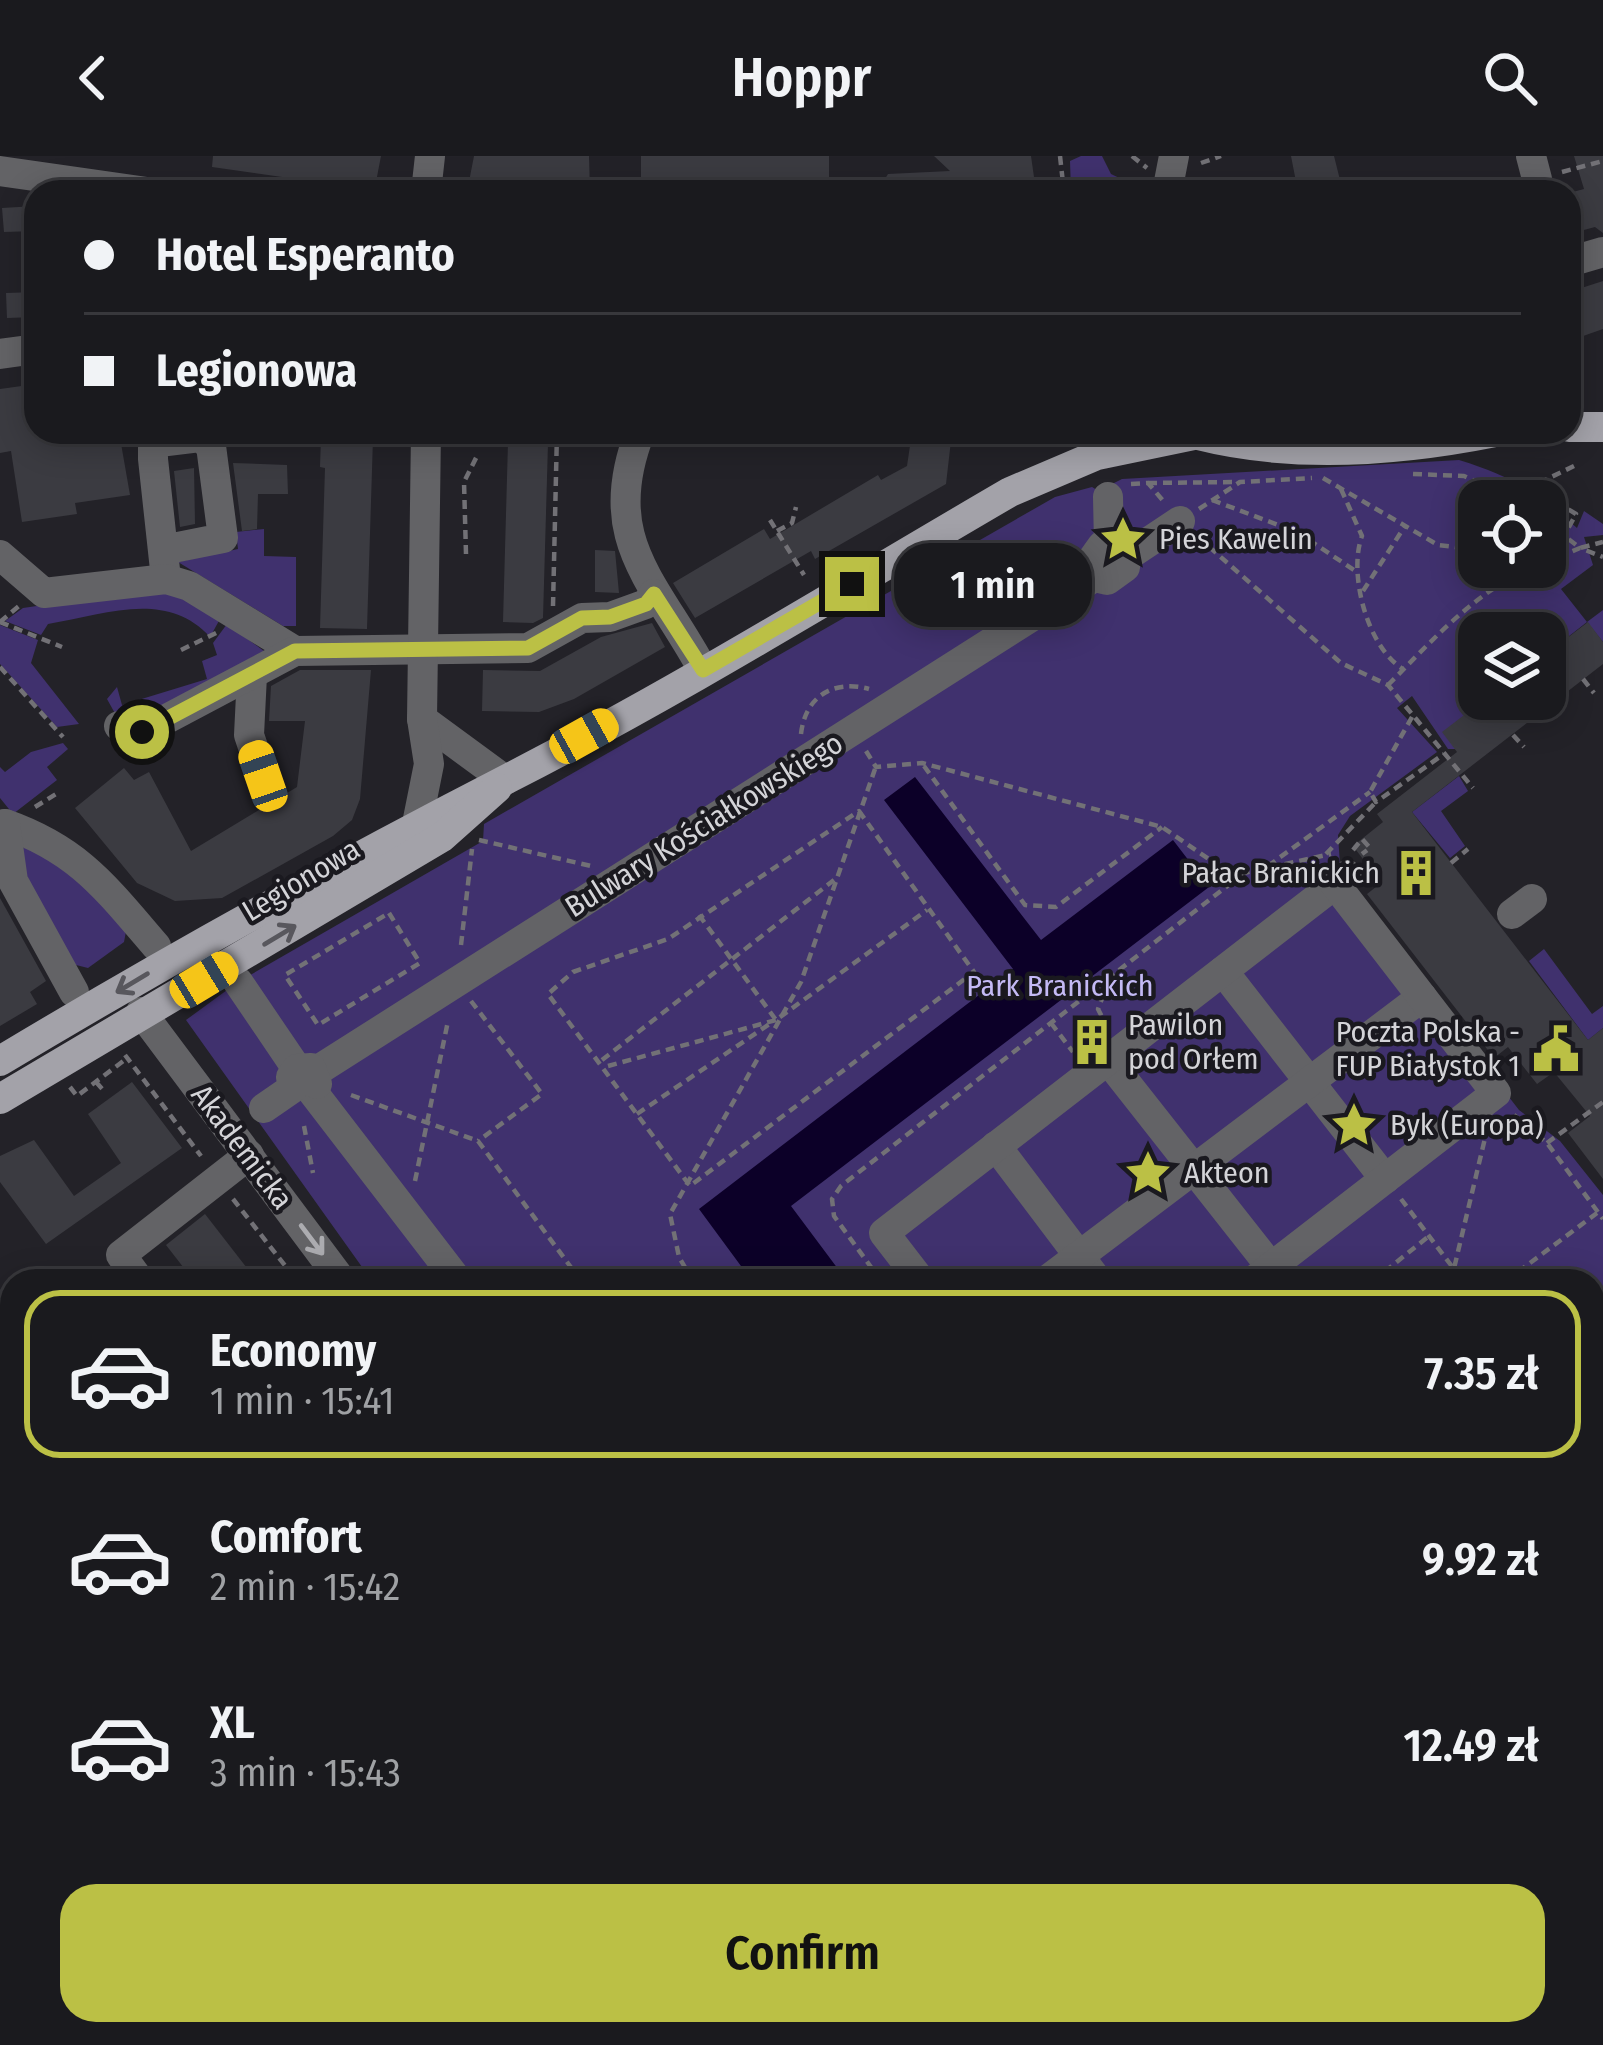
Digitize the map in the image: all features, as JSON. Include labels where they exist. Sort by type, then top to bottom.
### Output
[{"type":"main road","name":"Legionowa","points":[[0,1061],[416,822],[505,780],[703,670],[1010,492],[1096,455],[1149,444]]},
{"type":"main road","points":[[1237,444],[1301,449],[1417,444]]},
{"type":"main road","name":"Legionowa","points":[[0,1099],[411,856],[470,818],[505,780]]},
{"type":"street","points":[[0,171],[66,176]]},
{"type":"street","points":[[411,856],[416,822],[412,764],[422,718],[426,444]]},
{"type":"street","points":[[633,444],[628,452],[625,534],[654,594],[703,670]]},
{"type":"street","name":"Bulwary Kościałkowskiego","points":[[264,1108],[1094,577],[1095,552],[1118,551],[1118,491]]},
{"type":"street","points":[[1118,551],[1180,521]]},
{"type":"street","points":[[0,555],[37,591],[165,565],[189,586],[295,651]]},
{"type":"street","points":[[119,726],[142,732],[295,651],[528,648],[582,618],[610,617],[646,604],[654,594]]},
{"type":"street","points":[[252,675],[249,735],[263,776]]},
{"type":"street","points":[[422,718],[505,780]]},
{"type":"street","points":[[2,822],[46,839],[84,863],[156,946]]},
{"type":"street","points":[[2,822],[13,881],[74,992]]},
{"type":"street","points":[[912,1269],[884,1233],[996,1147],[1099,1050],[1223,971],[1345,862],[1422,997],[1496,1093],[1268,1269]]},
{"type":"street","points":[[1223,971],[1385,1178]]},
{"type":"street","points":[[238,982],[305,1082],[448,1269]]},
{"type":"street","points":[[1062,1269],[1422,997]]},
{"type":"street","name":"Akademicka","points":[[141,1012],[333,1269]]},
{"type":"street","points":[[1099,1050],[1194,1169],[1259,1269]]},
{"type":"street","points":[[996,1147],[1089,1269]]},
{"type":"street","points":[[131,1269],[121,1255],[249,1156]]},
{"type":"path","points":[[1061,158],[1071,156]]},
{"type":"path","points":[[1132,156],[1171,170],[1221,156]]},
{"type":"path","points":[[1534,167],[1603,160]]},
{"type":"path","points":[[553,634],[557,444]]},
{"type":"path","points":[[466,554],[464,482],[478,454]]},
{"type":"path","points":[[1543,480],[1574,466]]},
{"type":"path","points":[[546,474],[556,475]]},
{"type":"path","points":[[1394,475],[1474,480]]},
{"type":"path","points":[[1118,491],[1148,483],[1346,477]]},
{"type":"path","points":[[1323,478],[1438,545],[1458,547]]},
{"type":"path","points":[[1180,521],[1240,482]]},
{"type":"path","points":[[1148,483],[1180,521],[1341,663],[1388,685],[1472,788]]},
{"type":"path","points":[[1342,489],[1362,536],[1354,556],[1361,596],[1382,644],[1402,669]]},
{"type":"path","points":[[1212,500],[1297,532],[1357,572]]},
{"type":"path","points":[[777,531],[792,523],[796,507]]},
{"type":"path","points":[[1566,508],[1576,514],[1566,532]]},
{"type":"path","points":[[770,520],[804,575]]},
{"type":"path","points":[[1361,596],[1405,526]]},
{"type":"path","points":[[544,533],[555,533]]},
{"type":"path","points":[[1566,538],[1603,557]]},
{"type":"path","points":[[1566,554],[1603,542]]},
{"type":"path","points":[[1388,685],[1466,608],[1493,588]]},
{"type":"path","points":[[543,592],[554,592]]},
{"type":"path","points":[[0,622],[62,647]]},
{"type":"path","points":[[182,650],[214,638]]},
{"type":"path","points":[[0,667],[63,737]]},
{"type":"path","points":[[1583,679],[1594,693]]},
{"type":"path","points":[[806,760],[802,723],[826,690],[856,686],[878,692],[892,706]]},
{"type":"path","points":[[1264,869],[1370,792],[1412,717]]},
{"type":"path","points":[[853,731],[876,767]]},
{"type":"path","points":[[1513,735],[1524,747]]},
{"type":"path","points":[[872,1269],[834,1216],[832,1199],[841,1186],[1244,873],[1345,862],[1376,802],[1444,754]]},
{"type":"path","points":[[876,767],[922,764],[1162,827],[1219,866],[1244,873]]},
{"type":"path","points":[[922,764],[1025,905],[1056,907],[1162,827]]},
{"type":"path","points":[[686,1269],[670,1214],[690,1186],[776,1020],[801,982],[876,767]]},
{"type":"path","points":[[1370,792],[1376,802]]},
{"type":"path","points":[[690,1186],[974,972],[860,811]]},
{"type":"path","points":[[690,1186],[604,1063],[548,994],[573,972],[668,939],[860,811]]},
{"type":"path","points":[[408,1218],[457,981],[473,838],[626,874]]},
{"type":"path","points":[[1451,862],[1468,849]]},
{"type":"path","points":[[604,1063],[838,878]]},
{"type":"path","points":[[380,898],[420,963],[318,1025],[285,976],[388,913]]},
{"type":"path","points":[[637,1114],[927,910]]},
{"type":"path","points":[[698,915],[776,1020]]},
{"type":"path","points":[[1099,1050],[1098,1010],[1109,978]]},
{"type":"path","points":[[457,981],[542,1094],[478,1142]]},
{"type":"path","points":[[604,1063],[776,1020]]},
{"type":"path","points":[[1051,1023],[1099,1050]]},
{"type":"path","points":[[63,1078],[77,1096],[127,1058]]},
{"type":"path","points":[[96,1082],[105,1092]]},
{"type":"path","points":[[314,1173],[305,1082],[478,1142],[572,1269]]},
{"type":"path","points":[[1496,1093],[1546,1143],[1600,1216],[1523,1269]]},
{"type":"path","points":[[1546,1143],[1603,1102]]},
{"type":"path","points":[[1454,1269],[1486,1135]]},
{"type":"path","points":[[1385,1178],[1453,1269]]},
{"type":"path","points":[[1388,1269],[1429,1236]]},
{"type":"green space","points":[[1102,156],[1111,174],[1124,180],[1071,180],[1070,161]]},
{"type":"green space","name":"Park Branickich","points":[[1459,460],[1512,480],[1458,480],[1458,588],[1562,588],[1587,622],[1566,638],[1566,612],[1458,612],[1458,720],[1472,720],[1455,749],[1448,749],[1412,696],[1397,708],[1437,752],[1350,816],[1338,835],[1341,880],[1519,1110],[1560,1141],[1603,1195],[1603,1269],[363,1269],[186,1020],[238,982],[483,841],[484,824],[1055,497],[1092,487],[1107,496],[1108,486],[1122,479]]},
{"type":"green space","name":"Park Branickich","points":[[1584,511],[1603,524],[1603,535],[1584,537],[1593,565],[1566,585],[1566,519],[1577,528]]},
{"type":"green space","points":[[264,529],[264,556],[296,557],[296,626],[283,626],[178,562],[238,549],[236,532]]},
{"type":"green space","points":[[146,590],[176,593],[220,619],[210,637],[193,622],[154,609],[48,624],[41,635],[5,621],[23,608]]},
{"type":"green space","points":[[1603,610],[1603,642],[1587,622]]},
{"type":"green space","points":[[227,624],[264,651],[156,710],[117,717],[107,699],[117,687],[122,705],[207,679],[202,661],[217,655],[213,643]]},
{"type":"green space","points":[[0,625],[38,640],[31,663],[79,724],[57,727],[0,664]]},
{"type":"green space","points":[[63,743],[68,749],[47,767],[57,780],[13,814],[0,798],[0,767],[5,772],[31,752]]},
{"type":"green space","points":[[1459,776],[1468,791],[1441,811],[1465,846],[1450,858],[1412,812]]},
{"type":"green space","points":[[32,842],[64,863],[127,926],[124,942],[88,968],[68,963],[16,853]]},
{"type":"green space","points":[[1544,949],[1592,1014],[1603,1006],[1603,1028],[1588,1040],[1529,961]]},
{"type":"shaded area","points":[[915,777],[1041,940],[1173,840],[1209,887],[791,1206],[838,1269],[743,1269],[699,1209],[1013,969],[884,800]]},
{"type":"building","points":[[213,156],[381,156],[376,180],[303,180],[212,167]]},
{"type":"building","points":[[474,156],[589,156],[590,180],[469,180]]},
{"type":"building","points":[[641,156],[829,156],[829,180],[641,180]]},
{"type":"building","points":[[934,156],[1031,156],[1034,180],[884,180],[888,174],[950,171]]},
{"type":"building","points":[[1291,156],[1334,156],[1340,180],[1296,180]]},
{"type":"building","points":[[1574,156],[1603,156],[1603,233],[1595,227],[1581,231],[1584,189]]},
{"type":"building","points":[[24,207],[24,231],[4,232],[2,208]]},
{"type":"building","points":[[1603,281],[1603,329],[1581,337],[1581,288]]},
{"type":"building","points":[[24,292],[24,317],[7,318],[6,293]]},
{"type":"building","points":[[24,386],[24,444],[121,444],[130,495],[75,503],[77,514],[22,522],[11,451],[0,453],[0,389]]},
{"type":"building","points":[[321,444],[373,444],[367,629],[320,628],[325,468],[320,467]]},
{"type":"building","points":[[508,444],[548,444],[543,618],[533,623],[503,622]]},
{"type":"building","points":[[910,444],[951,444],[946,484],[815,559],[811,551],[695,618],[673,583],[764,529],[770,539],[878,475],[881,480],[907,466]]},
{"type":"building","points":[[233,463],[287,465],[288,494],[258,494],[257,529],[242,531]]},
{"type":"building","points":[[194,468],[195,524],[180,527],[174,471]]},
{"type":"building","points":[[595,550],[615,551],[619,593],[595,592]]},
{"type":"building","name":"Pałac Branickich","points":[[1588,622],[1603,642],[1603,664],[1566,693],[1566,639]]},
{"type":"building","points":[[652,623],[665,647],[574,699],[539,712],[482,711],[483,670],[540,671],[601,637]]},
{"type":"building","points":[[300,670],[371,670],[360,799],[352,820],[333,836],[222,898],[175,901],[137,883],[75,808],[124,768],[134,780],[149,772],[191,851],[297,787],[305,721],[269,721],[271,686]]},
{"type":"building","name":"Pałac Branickich","points":[[1458,720],[1531,720],[1412,812],[1588,1040],[1603,1028],[1603,1179],[1568,1133],[1590,1116],[1554,1072],[1537,1084],[1508,1047],[1494,1058],[1367,894],[1381,883],[1353,846],[1383,822],[1377,814],[1457,752],[1442,732]]},
{"type":"building","points":[[0,898],[46,981],[30,992],[37,1004],[0,1026]]},
{"type":"building","points":[[132,1082],[182,1148],[46,1244],[0,1182],[0,1156],[34,1140],[74,1196],[121,1163],[88,1114]]},
{"type":"building","points":[[205,1214],[248,1269],[185,1269],[166,1245]]},
{"type":"place","name":"Pies Kawelin","points":[[1123,539]]},
{"type":"place","name":"Pałac Branickich","points":[[1416,873]]},
{"type":"place","name":"Pawilon pod Orłem","points":[[1092,1042]]},
{"type":"place","name":"Poczta Polska - FUP Białystok 1","points":[[1556,1049]]},
{"type":"place","name":"Byk (Europa)","points":[[1354,1125]]},
{"type":"place","name":"Akteon","points":[[1148,1173]]},
{"type":"route","points":[[142,732],[295,651],[528,648],[582,618],[610,617],[646,604],[654,594],[703,670],[852,584]]}]
